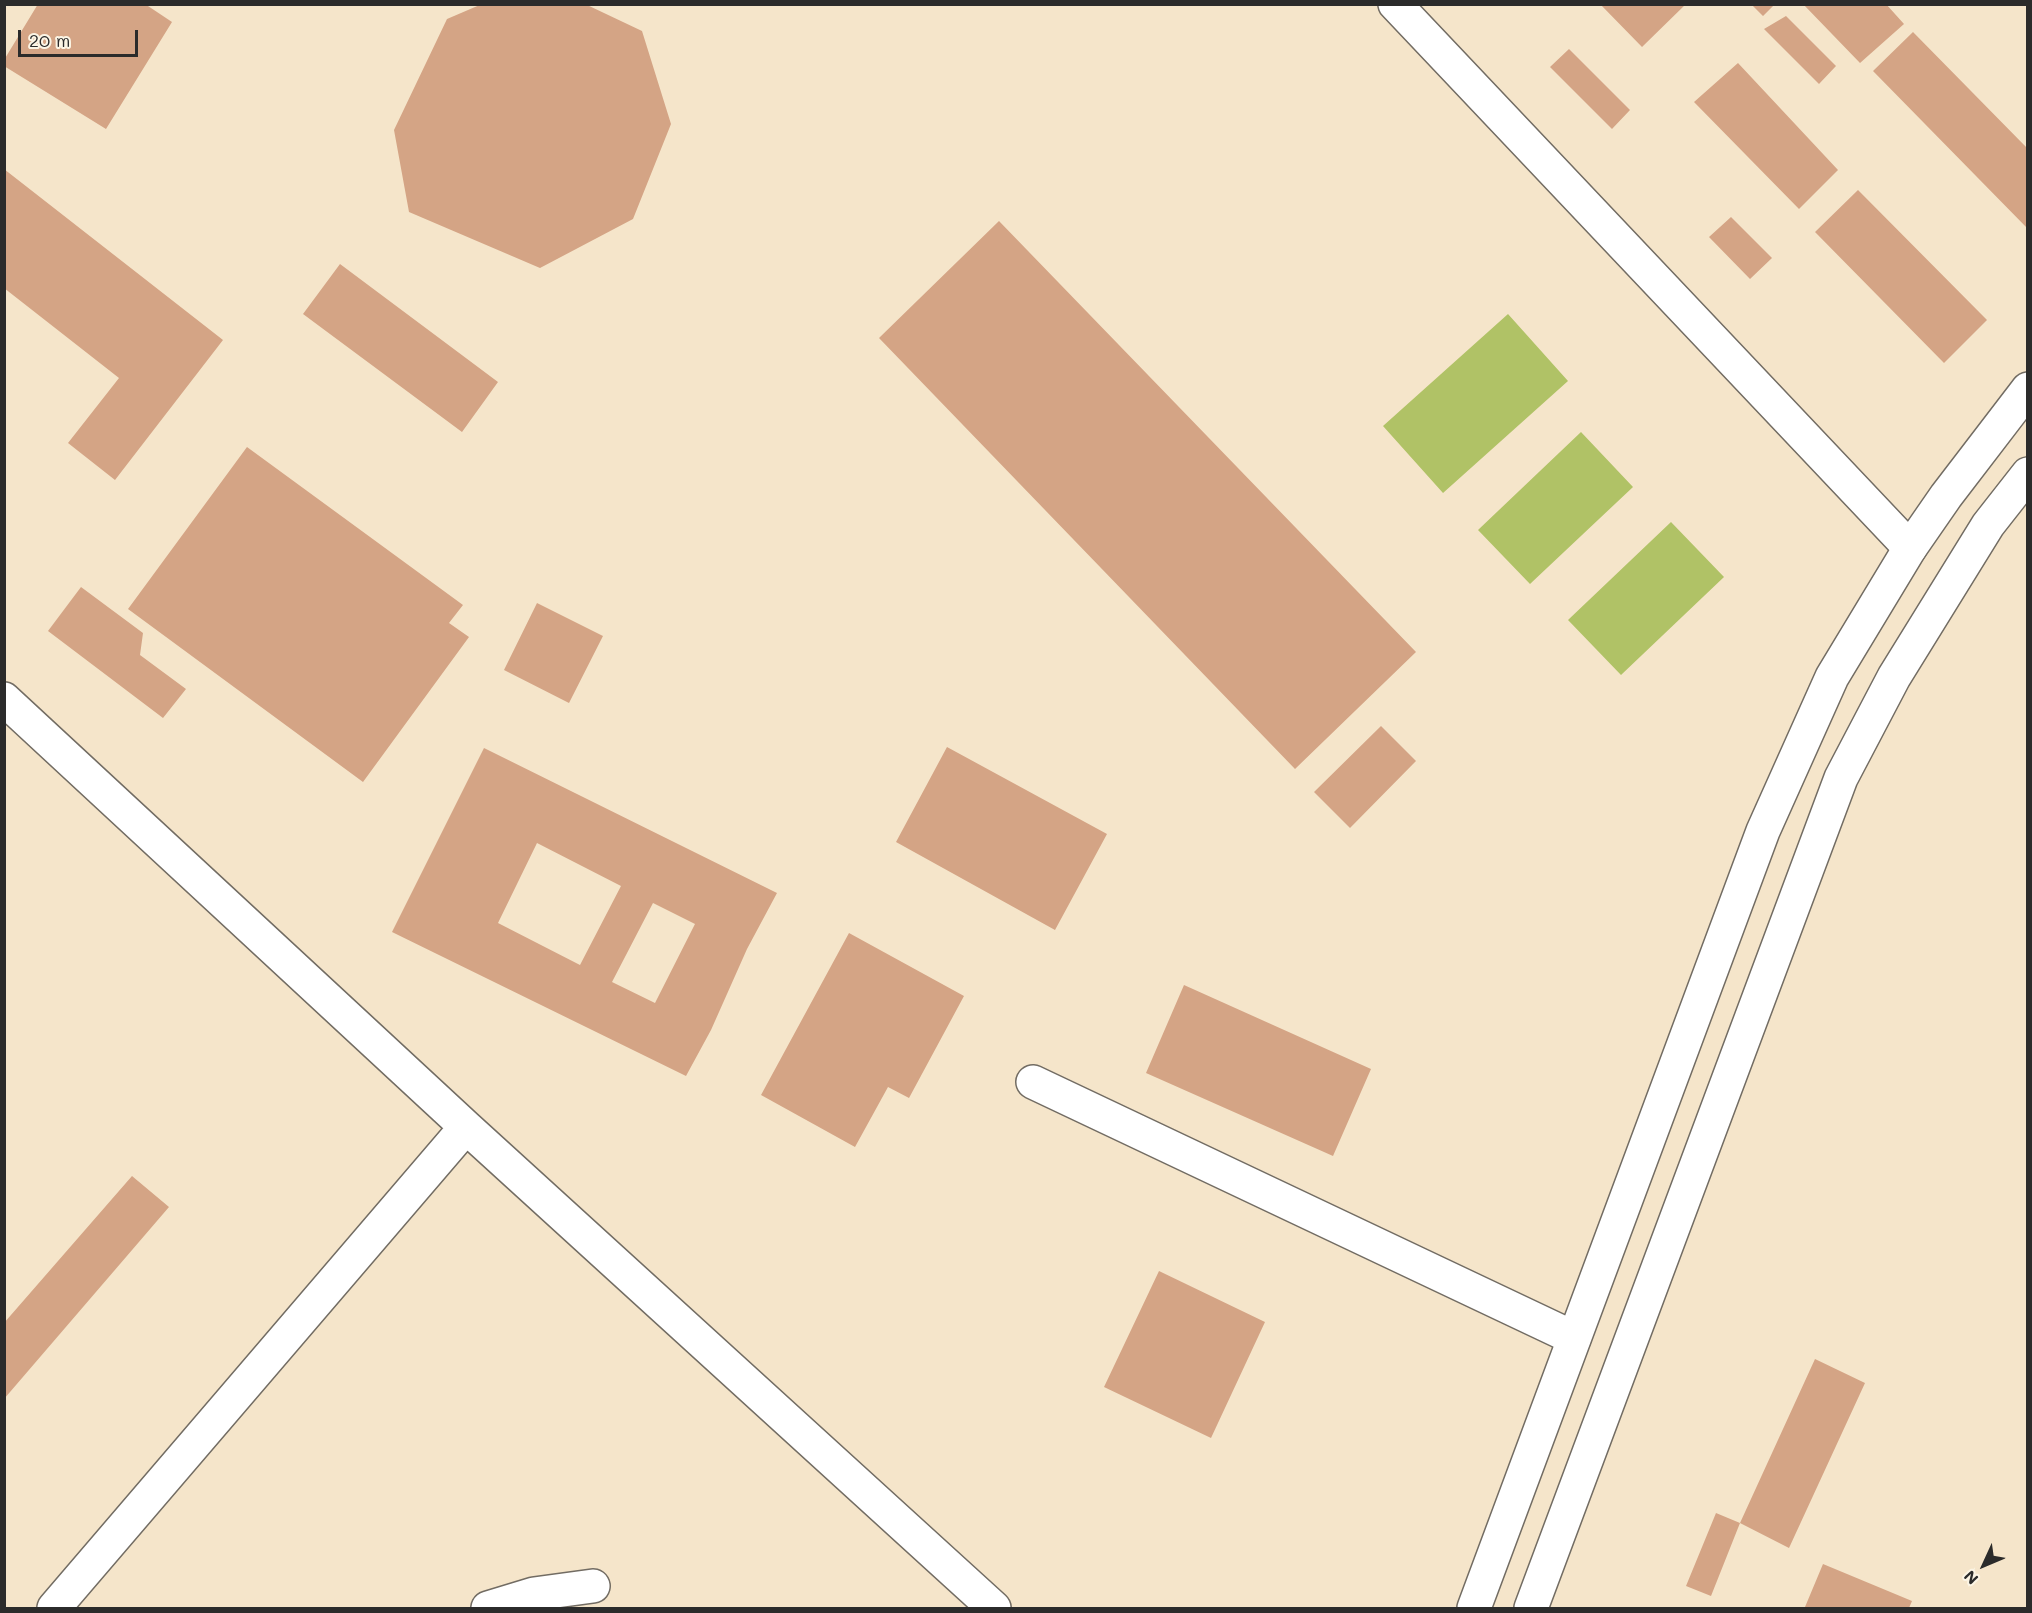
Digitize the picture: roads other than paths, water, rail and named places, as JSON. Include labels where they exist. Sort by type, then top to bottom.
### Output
[{"type":"street","points":[[1395,4],[1910,548]]},
{"type":"street","points":[[1474,1608],[1763,831],[1832,677],[1910,548],[1946,496],[2028,389]]},
{"type":"street","points":[[1531,1608],[1841,778],[1894,677],[1988,525],[2028,474]]},
{"type":"street","points":[[4,699],[466,1127],[994,1608]]},
{"type":"street","points":[[1033,1082],[1575,1338]]},
{"type":"street","points":[[59,1607],[466,1127]]},
{"type":"street","points":[[489,1608],[534,1594],[593,1586]]}]
